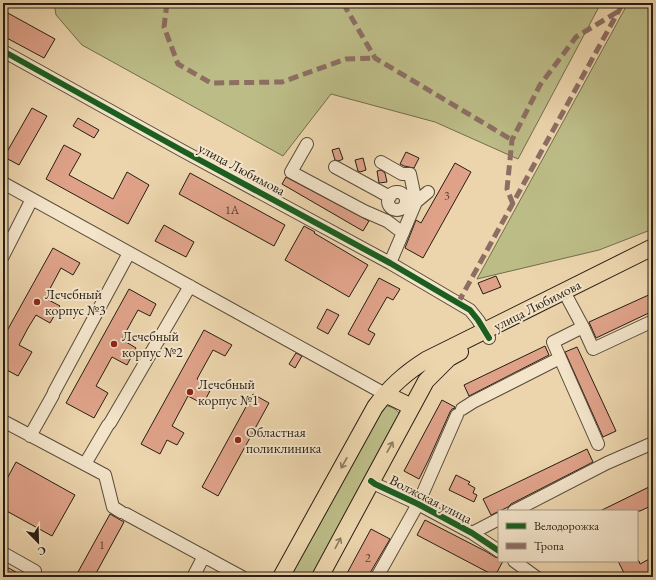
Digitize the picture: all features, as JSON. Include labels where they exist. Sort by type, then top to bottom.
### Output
[{"type":"main road","name":"улица Любимова","points":[[320,577],[426,381],[449,358],[487,335],[653,247]]},
{"type":"main road","name":"улица Любимова","points":[[281,577],[373,411],[396,382],[426,360],[568,299],[653,256]]},
{"type":"main road","points":[[385,394],[412,407]]},
{"type":"street","name":"улица Любимова","points":[[3,51],[183,151],[390,263],[470,310],[487,335]]},
{"type":"street","points":[[307,144],[291,172],[364,211],[387,221],[403,233]]},
{"type":"street","points":[[381,162],[402,174],[410,174]]},
{"type":"street","points":[[338,169],[365,179],[384,194],[392,207],[407,207]]},
{"type":"street","points":[[390,263],[403,233],[410,174]]},
{"type":"street","points":[[402,193],[410,174]]},
{"type":"street","points":[[354,187],[365,179]]},
{"type":"street","points":[[3,183],[385,394]]},
{"type":"street","points":[[387,221],[428,192]]},
{"type":"street","points":[[402,193],[405,197],[407,207]]},
{"type":"street","points":[[384,194],[402,193]]},
{"type":"street","points":[[3,256],[32,199]]},
{"type":"street","points":[[30,436],[129,253]]},
{"type":"street","points":[[85,464],[190,286]]},
{"type":"street","points":[[568,299],[593,349],[653,321]]},
{"type":"street","points":[[583,327],[552,342],[598,444]]},
{"type":"street","points":[[377,577],[418,504],[460,412],[473,402],[560,358]]},
{"type":"street","points":[[3,421],[105,475],[113,508],[242,577]]},
{"type":"street","points":[[516,510],[607,463],[653,443]]},
{"type":"street","name":"Волжская улица","points":[[371,481],[472,533],[498,550]]},
{"type":"street","points":[[472,533],[498,520]]},
{"type":"street","points":[[3,553],[35,571],[32,577]]},
{"type":"street","points":[[193,577],[204,556]]},
{"type":"street","points":[[515,562],[536,577]]},
{"type":"green space","points":[[54,3],[601,3],[518,159],[435,122],[331,94],[283,156],[82,45],[56,15]]},
{"type":"green space","points":[[628,3],[653,3],[653,229],[599,250],[477,279]]},
{"type":"green space","points":[[386,406],[398,411],[400,415],[314,577],[289,577],[382,408]]},
{"type":"building","points":[[6,12],[55,39],[44,58],[3,36],[3,19]]},
{"type":"building","points":[[32,108],[47,116],[19,165],[4,157]]},
{"type":"building","points":[[78,118],[99,130],[94,138],[73,126]]},
{"type":"building","points":[[64,145],[81,154],[69,175],[113,199],[127,172],[149,185],[128,224],[46,179]]},
{"type":"building","points":[[339,148],[343,159],[339,161],[335,160],[332,150]]},
{"type":"building","points":[[406,152],[419,158],[414,168],[400,164]]},
{"type":"building","points":[[363,158],[366,170],[360,172],[358,171],[355,160]]},
{"type":"building","points":[[455,163],[471,172],[423,258],[405,248],[416,220],[421,223]]},
{"type":"building","points":[[381,170],[385,173],[387,182],[379,183],[377,171]]},
{"type":"building","points":[[190,173],[285,225],[274,246],[179,194]]},
{"type":"building","points":[[286,177],[369,221],[363,231],[282,184]]},
{"type":"building","points":[[164,225],[194,242],[186,257],[155,241]]},
{"type":"building","points":[[304,226],[368,265],[349,297],[285,260]]},
{"type":"building","name":"Лечебный корпус №3","points":[[53,248],[80,263],[73,275],[61,268],[45,298],[60,306],[50,323],[36,315],[28,328],[19,345],[32,352],[18,376],[3,368],[3,338]]},
{"type":"building","points":[[496,276],[501,287],[483,294],[478,283]]},
{"type":"building","points":[[379,278],[400,289],[393,300],[387,297],[368,330],[375,334],[369,345],[348,334]]},
{"type":"building","name":"Лечебный корпус №2","points":[[129,289],[156,304],[150,316],[138,310],[121,339],[136,348],[127,365],[112,357],[96,386],[108,393],[94,418],[66,403]]},
{"type":"building","points":[[653,293],[653,311],[596,338],[589,322]]},
{"type":"building","points":[[327,309],[339,315],[328,334],[317,328]]},
{"type":"building","name":"Лечебный корпус №1","points":[[204,330],[232,345],[225,356],[213,350],[197,379],[212,387],[203,404],[188,396],[172,426],[184,433],[177,445],[167,440],[160,454],[141,444]]},
{"type":"building","points":[[545,346],[549,355],[469,396],[464,385]]},
{"type":"building","points":[[577,347],[616,431],[603,437],[565,352]]},
{"type":"building","points":[[296,353],[302,356],[295,368],[289,364]]},
{"type":"building","name":"Областная поликлиника","points":[[253,394],[269,403],[218,496],[202,487]]},
{"type":"building","points":[[442,400],[455,408],[450,412],[419,479],[404,471]]},
{"type":"building","points":[[587,449],[593,462],[511,504],[508,507],[498,510],[498,512],[491,515],[483,499]]},
{"type":"building","points":[[16,462],[75,495],[52,536],[3,509],[3,486]]},
{"type":"building","points":[[456,475],[470,482],[468,484],[475,488],[473,493],[477,495],[474,502],[449,490]]},
{"type":"building","points":[[653,485],[653,505],[640,511],[602,510]]},
{"type":"building","points":[[110,514],[124,522],[94,577],[87,577],[78,572]]},
{"type":"building","points":[[425,520],[498,558],[498,562],[502,562],[495,576],[417,535]]},
{"type":"building","points":[[371,529],[390,539],[370,573],[370,577],[345,577]]},
{"type":"building","points":[[653,557],[653,571],[641,577],[626,577],[618,562],[639,561],[640,564]]},
{"type":"building","points":[[3,565],[25,577],[3,577]]},
{"type":"marked path","points":[[167,3],[164,27],[178,64],[211,83],[282,82],[346,59],[375,58]]},
{"type":"marked path","points":[[343,3],[375,58],[512,140]]},
{"type":"marked path","points":[[458,303],[623,3]]},
{"type":"marked path","points":[[513,204],[507,189],[512,140],[540,85],[576,37],[619,11]]},
{"type":"cycle path","points":[[3,51],[183,151],[390,263],[470,310],[489,338]]},
{"type":"cycle path","points":[[371,481],[472,533],[498,550]]},
{"type":"place","name":"Лечебный корпус №3","points":[[37,302]]},
{"type":"place","name":"Лечебный корпус №2","points":[[114,344]]},
{"type":"place","name":"Лечебный корпус №1","points":[[190,392]]},
{"type":"place","name":"Областная поликлиника","points":[[238,440]]}]
